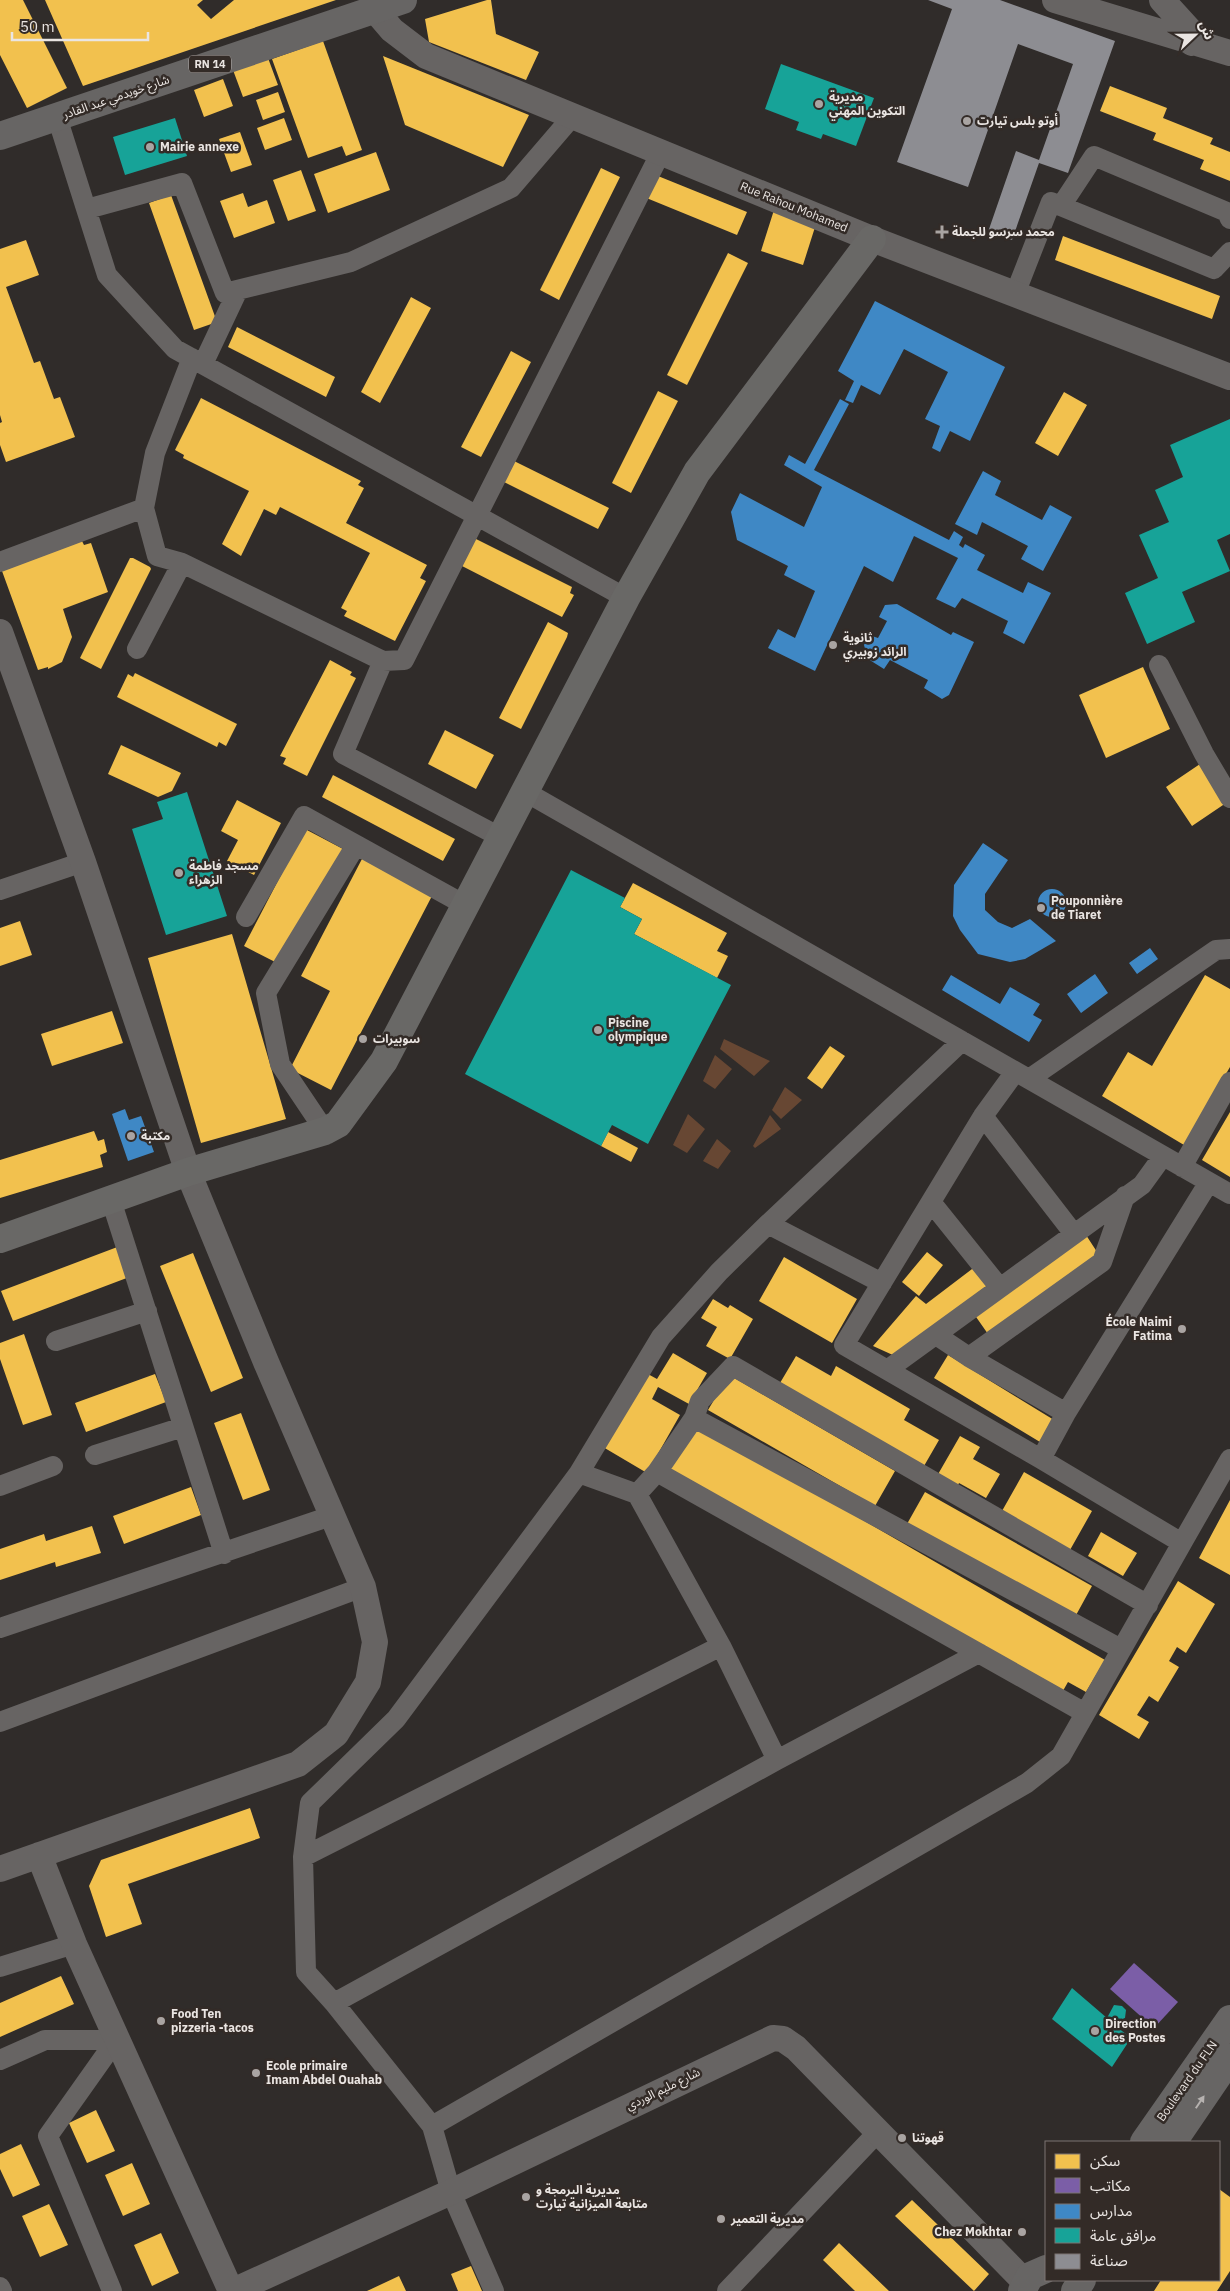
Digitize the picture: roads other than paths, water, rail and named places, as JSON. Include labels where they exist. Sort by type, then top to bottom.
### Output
[{"type":"main road","name":"شارع خويدمي عبد القادر","points":[[0,136],[58,117],[370,4],[403,0]]},
{"type":"main road","points":[[0,1239],[188,1172],[325,1131],[338,1124],[384,1061],[626,598],[697,472],[872,239]]},
{"type":"main road","name":"Boulevard du FLN","points":[[1145,2141],[1230,2019]]},
{"type":"main road","points":[[1174,2141],[1230,2058]]},
{"type":"street","points":[[1054,0],[1230,53]]},
{"type":"street","points":[[1162,0],[1193,34],[1192,43]]},
{"type":"street","name":"Rue Rahou Mohamed","points":[[370,4],[392,30],[426,56],[872,239],[1230,377]]},
{"type":"street","points":[[58,117],[107,275],[175,349],[626,598]]},
{"type":"street","points":[[86,209],[182,183],[225,293],[351,262],[511,188],[572,117]]},
{"type":"street","points":[[238,290],[197,361],[155,453],[144,508],[157,556],[182,563],[383,661],[404,660],[661,152]]},
{"type":"street","points":[[1061,206],[1094,156],[1227,212],[1230,219]]},
{"type":"street","points":[[1015,294],[1051,202],[1214,269],[1230,252]]},
{"type":"street","points":[[0,562],[144,508]]},
{"type":"street","points":[[137,649],[182,563]]},
{"type":"street","points":[[0,635],[83,862],[188,1172],[331,1516],[363,1587],[375,1642],[368,1682],[336,1734],[298,1764],[0,1869]]},
{"type":"street","points":[[383,661],[343,754],[500,837]]},
{"type":"street","points":[[1159,665],[1204,754],[1230,798]]},
{"type":"street","points":[[524,791],[1230,1194]]},
{"type":"street","points":[[246,917],[304,816],[464,905]]},
{"type":"street","points":[[325,1131],[280,1064],[266,993],[356,845]]},
{"type":"street","points":[[0,890],[83,862]]},
{"type":"street","points":[[1182,1543],[844,1345],[983,1116],[1022,1075],[1216,950],[1230,950]]},
{"type":"street","points":[[494,2291],[451,2192],[432,2126],[334,2003],[306,1972],[303,1856],[310,1803],[396,1719],[579,1473],[661,1337],[719,1272],[962,1041]]},
{"type":"street","points":[[1182,1167],[1230,1082]]},
{"type":"street","points":[[983,1116],[1074,1234]]},
{"type":"street","points":[[887,1370],[1142,1184],[1163,1156]]},
{"type":"street","points":[[1041,1459],[1066,1413],[1210,1182]]},
{"type":"street","points":[[969,1357],[1102,1262],[1125,1196]]},
{"type":"street","points":[[111,1200],[224,1554]]},
{"type":"street","points":[[931,1202],[1000,1288]]},
{"type":"street","points":[[768,1224],[882,1283]]},
{"type":"street","points":[[56,1341],[147,1311]]},
{"type":"street","points":[[936,1334],[969,1357],[1066,1413]]},
{"type":"street","points":[[637,1494],[657,1472],[694,1418],[700,1401],[733,1366],[1148,1605]]},
{"type":"street","points":[[694,1418],[1121,1649]]},
{"type":"street","points":[[95,1455],[183,1427]]},
{"type":"street","points":[[432,2126],[1027,1783],[1061,1756],[1230,1459]]},
{"type":"street","points":[[0,1486],[53,1466]]},
{"type":"street","points":[[657,1472],[1085,1713]]},
{"type":"street","points":[[579,1473],[637,1494],[721,1646],[776,1760]]},
{"type":"street","points":[[0,1628],[224,1554],[331,1516]]},
{"type":"street","points":[[0,1722],[363,1587]]},
{"type":"street","points":[[303,1856],[721,1646]]},
{"type":"street","points":[[334,2003],[776,1760],[979,1653]]},
{"type":"street","points":[[39,1855],[74,1944],[116,2040],[232,2291]]},
{"type":"street","points":[[0,1967],[74,1944]]},
{"type":"street","name":"شارع مليم الوردي","points":[[232,2291],[451,2192],[773,2038],[783,2039],[796,2048],[1027,2285]]},
{"type":"street","points":[[0,2060],[45,2040],[116,2040]]},
{"type":"street","points":[[112,2291],[48,2136],[116,2040]]},
{"type":"street","points":[[727,2291],[878,2132]]},
{"type":"street","points":[[0,2287],[2,2291]]},
{"type":"place","name":"مديرية التكوين المهني","points":[[819,104]]},
{"type":"place","name":"أوتو بلس تيارت","points":[[967,121]]},
{"type":"place","name":"Mairie annexe","points":[[150,147]]},
{"type":"place","name":"محمد سرسو للجملة","points":[[942,232]]},
{"type":"place","name":"ثانوية الرائد زوبيري","points":[[833,645]]},
{"type":"place","name":"مسجد فاطمة الزهراء","points":[[179,873]]},
{"type":"place","name":"Pouponnière de Tiaret","points":[[1041,908]]},
{"type":"place","name":"Piscine olympique","points":[[598,1030]]},
{"type":"place","name":"سوبيرات","points":[[363,1039]]},
{"type":"place","name":"مكتبة","points":[[131,1136]]},
{"type":"place","name":"École Naimi Fatima","points":[[1182,1329]]},
{"type":"place","name":"Food Ten pizzeria -tacos","points":[[161,2021]]},
{"type":"place","name":"Direction des Postes","points":[[1095,2031]]},
{"type":"place","name":"Ecole primaire Imam Abdel Ouahab","points":[[256,2073]]},
{"type":"place","name":"قهوتنا","points":[[902,2138]]},
{"type":"place","name":"مديرية البرمجة و متابعة الميزانية تيارت","points":[[526,2197]]},
{"type":"place","name":"مديرية التعمير","points":[[721,2219]]},
{"type":"place","name":"Chez Mokhtar","points":[[1022,2232]]}]
